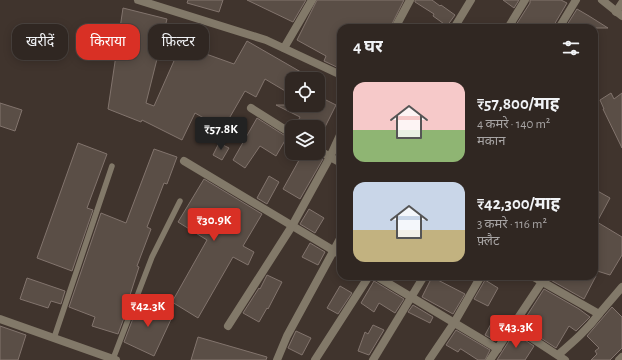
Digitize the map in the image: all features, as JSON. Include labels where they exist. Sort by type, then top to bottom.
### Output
[{"type":"street","points":[[138,0],[266,40],[337,73]]},
{"type":"street","points":[[284,48],[312,0]]},
{"type":"street","points":[[397,24],[410,0]]},
{"type":"street","points":[[457,24],[472,0]]},
{"type":"street","points":[[510,24],[525,0]]},
{"type":"street","points":[[561,24],[576,0]]},
{"type":"street","points":[[602,0],[619,14],[622,3]]},
{"type":"street","points":[[251,108],[285,130]]},
{"type":"street","points":[[228,326],[292,226],[337,142]]},
{"type":"street","points":[[325,154],[337,161]]},
{"type":"street","points":[[184,161],[337,252]]},
{"type":"street","points":[[277,360],[287,336],[337,244]]},
{"type":"street","points":[[315,360],[366,280]]},
{"type":"street","points":[[383,280],[498,349]]},
{"type":"street","points":[[373,360],[410,296],[421,280]]},
{"type":"street","points":[[429,360],[454,323],[479,280]]},
{"type":"street","points":[[539,280],[598,314]]},
{"type":"street","points":[[490,360],[542,282]]},
{"type":"street","points":[[558,355],[576,340],[622,287]]},
{"type":"street","points":[[0,319],[115,359]]},
{"type":"street","points":[[513,326],[565,360]]},
{"type":"street","points":[[619,360],[622,357]]},
{"type":"lane","points":[[54,338],[112,166]]},
{"type":"lane","points":[[115,359],[152,257],[180,201]]},
{"type":"building","points":[[188,0],[223,0],[219,12],[187,3]]},
{"type":"building","points":[[247,0],[306,0],[293,22]]},
{"type":"building","points":[[317,0],[404,0],[392,24],[337,24],[337,67],[324,61],[326,56],[297,40]]},
{"type":"building","points":[[415,0],[432,0],[455,15],[448,24],[444,24],[433,16],[434,14],[415,2]]},
{"type":"building","points":[[503,0],[519,0],[514,8]]},
{"type":"building","points":[[530,0],[561,0],[567,3],[555,24],[517,24],[530,3]]},
{"type":"building","points":[[123,8],[167,19],[166,24],[148,24],[148,60],[157,60],[146,103],[154,106],[174,60],[209,60],[209,55],[234,64],[247,41],[301,72],[285,72],[285,91],[265,79],[256,97],[245,91],[223,129],[195,113],[182,140],[142,120],[141,122],[108,109],[115,60],[140,60],[140,24],[121,24]]},
{"type":"building","points":[[577,9],[608,28],[598,28],[598,24],[568,24]]},
{"type":"building","points":[[611,93],[614,99],[622,93],[622,148],[600,100]]},
{"type":"building","points":[[326,100],[336,105],[325,127],[325,120],[298,120],[300,117],[290,112],[325,112]]},
{"type":"building","points":[[0,103],[22,110],[15,131],[0,126]]},
{"type":"building","points":[[276,105],[285,105],[285,110]]},
{"type":"building","points":[[257,118],[285,136],[285,140],[276,156],[260,146],[245,168],[233,160]]},
{"type":"building","points":[[78,143],[107,154],[87,208],[93,210],[72,271],[37,258]]},
{"type":"building","points":[[219,143],[229,148],[222,160],[213,155]]},
{"type":"building","points":[[154,149],[177,157],[167,184],[164,183],[147,227],[151,229],[137,266],[139,267],[130,295],[132,296],[118,334],[92,326],[95,317],[69,307],[101,213],[126,223]]},
{"type":"building","points":[[299,160],[322,160],[300,199],[283,189]]},
{"type":"building","points":[[269,176],[279,182],[267,204],[257,198]]},
{"type":"building","points":[[204,179],[262,214],[243,246],[254,252],[248,265],[233,257],[198,318],[172,302],[207,240],[178,222]]},
{"type":"building","points":[[598,191],[610,198],[598,220]]},
{"type":"building","points":[[309,209],[324,218],[315,233],[300,224]]},
{"type":"building","points":[[598,223],[622,237],[622,255],[610,275],[598,271]]},
{"type":"building","points":[[310,243],[325,252],[318,265],[302,257]]},
{"type":"building","points":[[267,275],[282,282],[268,309],[267,308],[259,322],[243,313],[259,288],[260,289]]},
{"type":"building","points":[[27,278],[65,291],[61,304],[51,301],[48,308],[20,299]]},
{"type":"building","points":[[430,280],[438,280],[465,294],[453,314],[422,297]]},
{"type":"building","points":[[485,280],[498,288],[488,306],[474,299]]},
{"type":"building","points":[[551,280],[594,280],[584,299]]},
{"type":"building","points":[[374,281],[404,299],[395,313],[379,303],[374,312],[361,303]]},
{"type":"building","points":[[340,286],[352,293],[338,314],[327,308]]},
{"type":"building","points":[[544,289],[590,317],[576,331],[569,326],[556,348],[521,325]]},
{"type":"building","points":[[140,300],[173,315],[154,356],[124,342]]},
{"type":"building","points":[[413,305],[433,317],[430,323],[408,312]]},
{"type":"building","points":[[612,307],[622,317],[622,348],[610,360],[591,360],[597,354],[595,351],[599,348],[587,336]]},
{"type":"building","points":[[493,320],[505,327],[496,341],[485,335]]},
{"type":"building","points":[[373,325],[384,330],[369,355],[358,351],[365,332],[368,334]]},
{"type":"building","points":[[0,326],[26,335],[18,360],[0,360]]},
{"type":"building","points":[[456,330],[490,350],[485,360],[478,360],[461,349],[458,352],[446,345]]},
{"type":"building","points":[[296,331],[311,338],[302,355],[288,348]]},
{"type":"building","points":[[514,333],[534,346],[525,360],[497,360]]},
{"type":"building","points":[[198,337],[267,357],[266,360],[191,360]]}]
